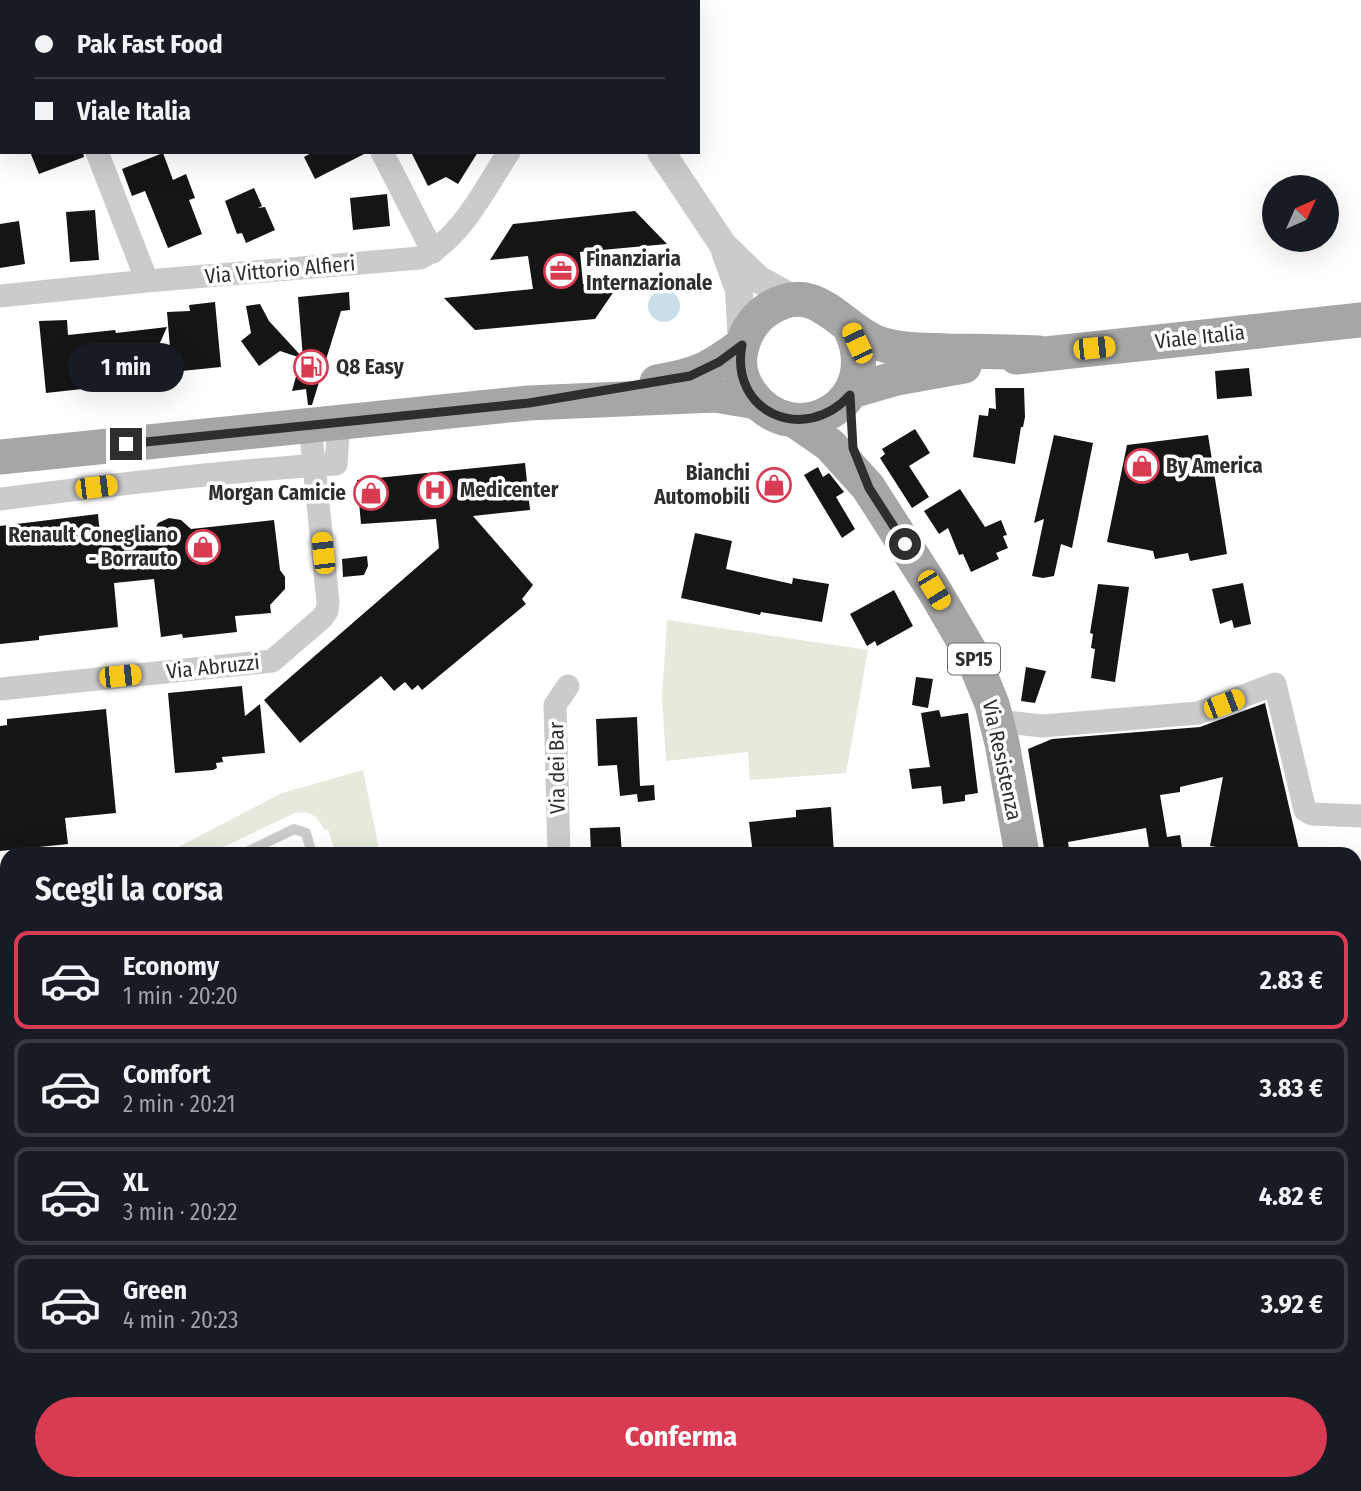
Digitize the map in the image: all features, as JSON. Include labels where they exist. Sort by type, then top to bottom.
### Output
[{"type":"main road","points":[[796,300],[824,306],[837,314],[850,328],[873,341],[895,348],[1039,353],[897,378],[851,393],[830,412],[807,420],[781,418],[757,402],[746,388],[740,373],[739,359],[748,331],[767,310],[796,300]]},
{"type":"main road","name":"Viale Italia","points":[[1039,353],[1361,320]]},
{"type":"main road","points":[[850,328],[860,358],[859,373],[851,393]]},
{"type":"main road","points":[[529,403],[690,376],[719,362],[742,345]]},
{"type":"main road","name":"SP15","points":[[851,393],[853,448],[869,488]]},
{"type":"main road","points":[[0,457],[529,403],[715,395],[757,402]]},
{"type":"main road","name":"SP15","points":[[794,420],[830,445],[869,488]]},
{"type":"main road","name":"Via Resistenza","points":[[869,488],[966,644],[985,684],[1007,765],[1021,847]]},
{"type":"street","points":[[98,154],[147,281]]},
{"type":"street","points":[[383,154],[433,252],[451,238],[508,154]]},
{"type":"street","points":[[662,154],[723,245],[758,279],[796,300]]},
{"type":"street","points":[[723,245],[739,290],[742,345]]},
{"type":"street","name":"Via Vittorio Alfieri","points":[[0,296],[411,259],[433,252]]},
{"type":"street","name":"Via Abruzzi","points":[[0,689],[272,661],[327,611],[314,465],[324,424]]},
{"type":"street","points":[[0,499],[314,465]]},
{"type":"street","points":[[997,721],[1043,726],[1198,713],[1275,684],[1305,810],[1312,814],[1361,816]]},
{"type":"street","name":"Via dei Bar","points":[[559,847],[555,705],[568,686]]},
{"type":"lane","points":[[258,847],[295,829],[306,833],[310,847]]},
{"type":"shaded area","points":[[667,620],[868,650],[846,773],[750,780],[748,752],[666,761],[662,698]]},
{"type":"shaded area","points":[[363,770],[379,847],[334,847],[328,829],[324,830],[313,815],[300,812],[223,847],[178,847],[282,793]]},
{"type":"water","points":[[664,290],[675,295],[680,306],[675,317],[664,322],[653,317],[648,306],[653,295]]},
{"type":"building","points":[[31,154],[83,154],[84,157],[39,174]]},
{"type":"building","points":[[163,154],[173,180],[186,174],[195,198],[189,200],[202,234],[168,248],[145,191],[132,196],[122,169]]},
{"type":"building","points":[[309,154],[364,154],[315,179],[304,157]]},
{"type":"building","points":[[412,154],[477,154],[458,184],[446,177],[428,186]]},
{"type":"building","points":[[254,188],[262,206],[258,208],[265,207],[275,230],[246,243],[242,233],[237,234],[225,201]]},
{"type":"building","points":[[387,194],[390,226],[353,230],[350,198]]},
{"type":"building","points":[[95,210],[99,260],[70,262],[66,212]]},
{"type":"building","points":[[635,211],[667,244],[580,252],[583,284],[621,281],[595,319],[475,330],[444,298],[533,289],[528,256],[490,260],[513,224]]},
{"type":"building","points":[[19,221],[25,264],[0,268],[0,224]]},
{"type":"building","points":[[349,292],[350,310],[341,311],[312,405],[308,405],[306,389],[292,391],[301,358],[280,351],[259,366],[241,341],[251,333],[246,306],[260,304],[269,321],[303,358],[298,297]]},
{"type":"building","points":[[215,302],[221,367],[172,372],[167,312],[190,311],[189,305]]},
{"type":"building","points":[[67,320],[68,335],[167,327],[147,372],[118,374],[119,385],[46,393],[39,321]]},
{"type":"building","points":[[1249,368],[1252,396],[1217,399],[1215,371]]},
{"type":"building","points":[[995,388],[1024,388],[1025,417],[1015,464],[973,457],[979,415],[988,416],[989,408],[996,409]]},
{"type":"building","points":[[915,429],[930,453],[909,466],[929,497],[912,508],[880,458],[885,454],[882,449]]},
{"type":"building","points":[[1054,435],[1093,443],[1072,548],[1061,544],[1054,576],[1043,578],[1032,576],[1044,519],[1034,523]]},
{"type":"building","points":[[1208,435],[1227,554],[1190,561],[1188,553],[1155,559],[1153,551],[1107,542],[1127,445]]},
{"type":"building","points":[[525,463],[530,510],[473,516],[533,585],[522,599],[526,604],[422,690],[418,685],[412,690],[405,682],[394,691],[381,676],[300,743],[264,700],[439,548],[436,519],[361,524],[357,480]]},
{"type":"building","points":[[818,467],[823,477],[829,473],[844,492],[836,497],[855,529],[842,538],[804,475]]},
{"type":"building","points":[[960,489],[985,527],[1001,520],[1007,535],[1003,536],[1008,548],[996,553],[999,559],[971,572],[963,554],[959,555],[948,528],[939,534],[924,511]]},
{"type":"building","points":[[98,514],[101,545],[149,540],[158,523],[169,518],[181,520],[191,529],[274,520],[285,589],[270,605],[271,613],[235,616],[237,632],[183,638],[182,634],[161,637],[154,579],[114,583],[118,627],[39,636],[39,640],[0,644],[0,526]]},
{"type":"building","points":[[695,533],[732,541],[726,569],[792,584],[793,578],[829,584],[822,622],[761,612],[760,615],[681,598]]},
{"type":"building","points":[[367,556],[368,566],[364,575],[343,577],[342,559]]},
{"type":"building","points":[[1243,583],[1251,624],[1234,628],[1232,620],[1220,624],[1212,589]]},
{"type":"building","points":[[1098,584],[1129,587],[1115,682],[1091,678],[1095,649],[1091,648],[1093,634],[1090,633]]},
{"type":"building","points":[[894,590],[913,626],[877,646],[875,641],[867,646],[850,614]]},
{"type":"building","points":[[1026,667],[1046,671],[1035,703],[1021,701]]},
{"type":"building","points":[[916,677],[933,679],[928,708],[912,705]]},
{"type":"building","points":[[242,686],[245,716],[260,704],[265,753],[222,757],[223,762],[216,763],[217,768],[213,770],[175,773],[168,693]]},
{"type":"building","points":[[1265,703],[1298,847],[1210,846],[1223,777],[1180,787],[1180,792],[1160,795],[1167,837],[1180,835],[1182,847],[1149,847],[1146,828],[1068,842],[1069,847],[1044,847],[1028,749],[1052,739],[1200,727]]},
{"type":"building","points":[[106,709],[116,813],[65,818],[68,844],[0,847],[0,726],[7,725],[7,719]]},
{"type":"building","points":[[939,710],[941,717],[968,713],[978,793],[965,795],[965,801],[943,804],[941,786],[912,789],[909,769],[930,767],[921,713]]},
{"type":"building","points":[[637,717],[640,786],[654,785],[655,800],[638,802],[637,794],[620,796],[617,765],[598,766],[596,719]]},
{"type":"building","points":[[831,807],[834,847],[752,847],[749,822],[796,817],[796,810]]},
{"type":"building","points":[[620,827],[621,847],[591,847],[590,828]]},
{"type":"place","name":"Finanziaria Internazionale","points":[[561,271]]},
{"type":"place","name":"Q8 Easy","points":[[311,367]]},
{"type":"place","name":"By America","points":[[1142,466]]},
{"type":"place","name":"Bianchi Automobili","points":[[774,485]]},
{"type":"place","name":"Medicenter","points":[[435,490]]},
{"type":"place","name":"Morgan Camicie","points":[[371,493]]},
{"type":"place","name":"Renault Conegliano - Borrauto","points":[[203,547]]},
{"type":"route","points":[[126,444],[529,403],[690,376],[704,371],[742,345],[740,373],[746,388],[757,402],[781,418],[807,420],[819,417],[841,405],[850,395],[853,448],[869,488],[905,544]]}]
